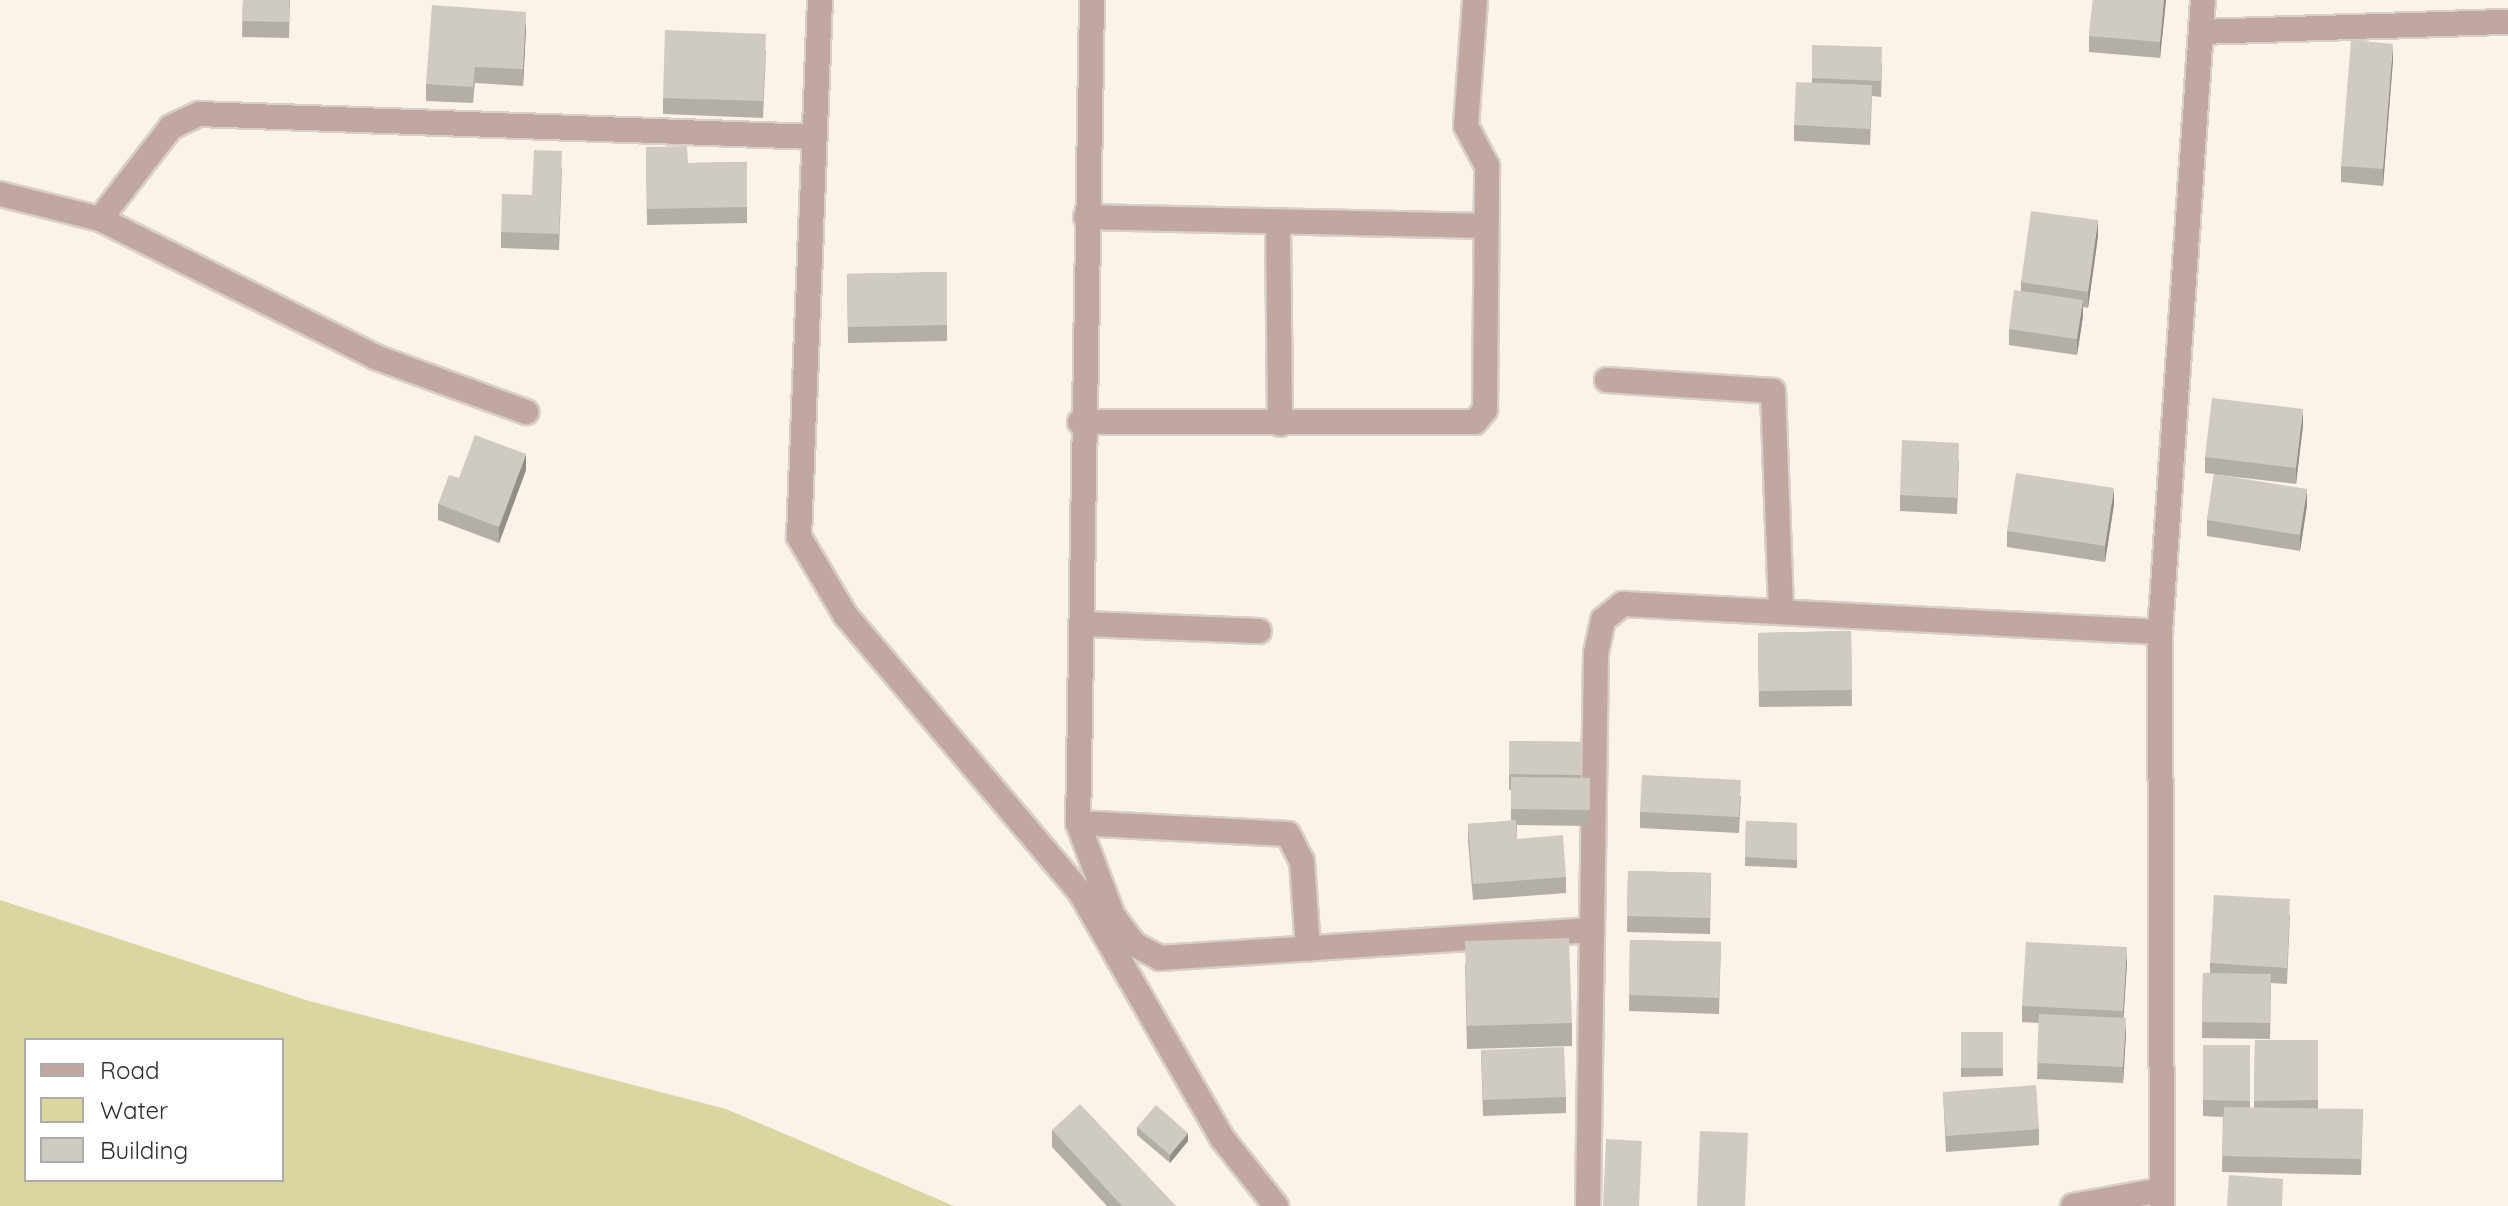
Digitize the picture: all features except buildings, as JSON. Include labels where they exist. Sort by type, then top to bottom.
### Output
[{"type":"street","points":[[820,0],[799,537],[846,616],[1080,892],[1222,1138],[1276,1206]]},
{"type":"street","points":[[1092,0],[1080,422],[1084,624],[1078,823],[1113,916],[1135,945],[1160,958],[1592,930]]},
{"type":"street","points":[[1080,422],[1475,422],[1485,410],[1487,166],[1466,126],[1465,102],[1475,0]]},
{"type":"street","points":[[2073,1206],[2161,1198],[2160,632],[2203,0]]},
{"type":"street","points":[[2201,32],[2508,22]]},
{"type":"street","points":[[100,219],[171,127],[199,114],[814,137]]},
{"type":"street","points":[[0,194],[100,219],[375,357],[526,412]]},
{"type":"street","points":[[1086,217],[1486,226]]},
{"type":"street","points":[[1278,223],[1280,424]]},
{"type":"street","points":[[1607,380],[1773,391],[1781,610]]},
{"type":"street","points":[[1588,1206],[1596,653],[1603,620],[1623,604],[2160,632]]},
{"type":"street","points":[[1084,624],[1259,631]]},
{"type":"street","points":[[1078,823],[1288,834],[1302,861],[1308,949]]},
{"type":"water","points":[[0,900],[309,1001],[726,1109],[954,1206],[0,1206]]}]
